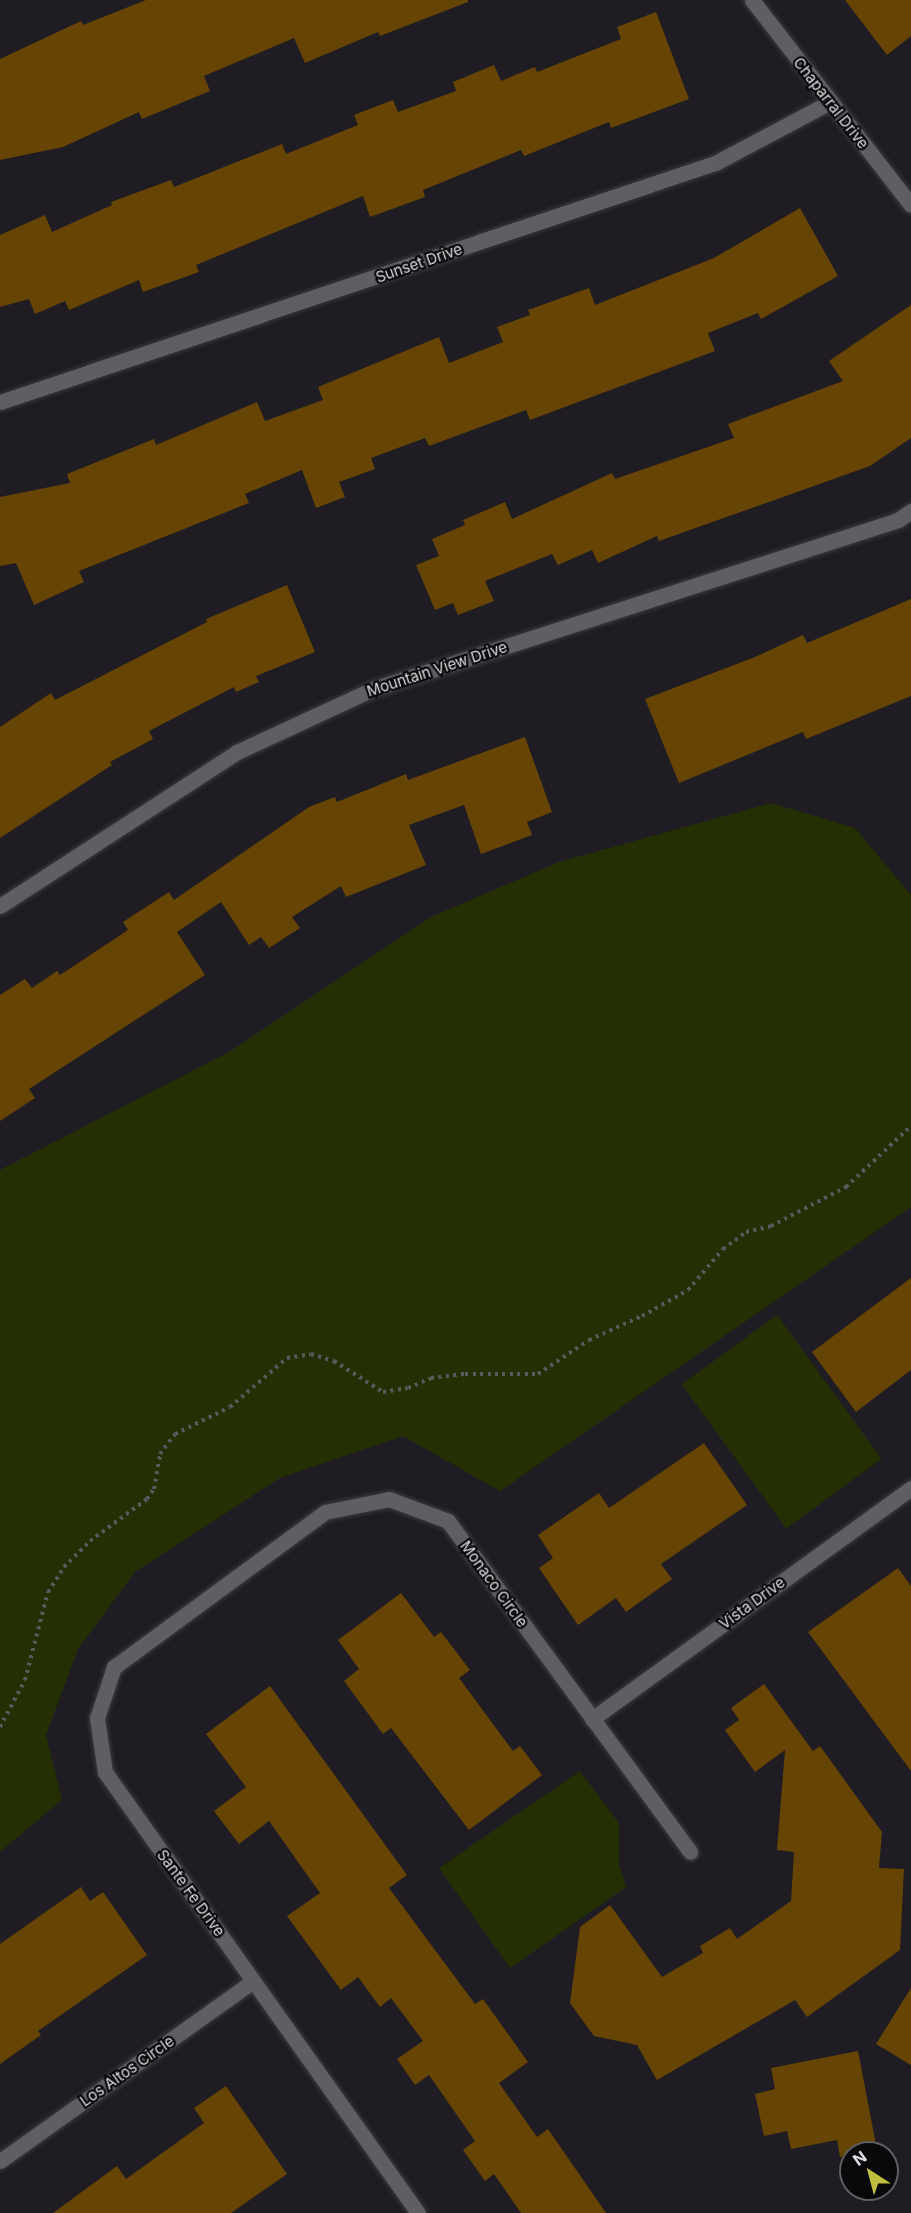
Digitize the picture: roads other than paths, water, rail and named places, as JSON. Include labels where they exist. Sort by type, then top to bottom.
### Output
[{"type":"street","name":"Chaparral Drive","points":[[752,0],[911,206]]},
{"type":"street","name":"Sunset Drive","points":[[0,402],[715,163],[830,102]]},
{"type":"street","name":"Mountain View Drive","points":[[0,906],[237,752],[373,689],[898,520],[911,511]]},
{"type":"street","name":"Vista Drive","points":[[592,1719],[911,1488]]},
{"type":"street","name":"Monaco Circle","points":[[223,1586],[325,1512],[389,1499],[448,1521],[690,1852]]},
{"type":"street","name":"Sante Fe Drive","points":[[223,1586],[114,1667],[97,1718],[105,1772],[418,2213]]},
{"type":"street","name":"Los Altos Circle","points":[[0,2161],[254,1981]]}]
